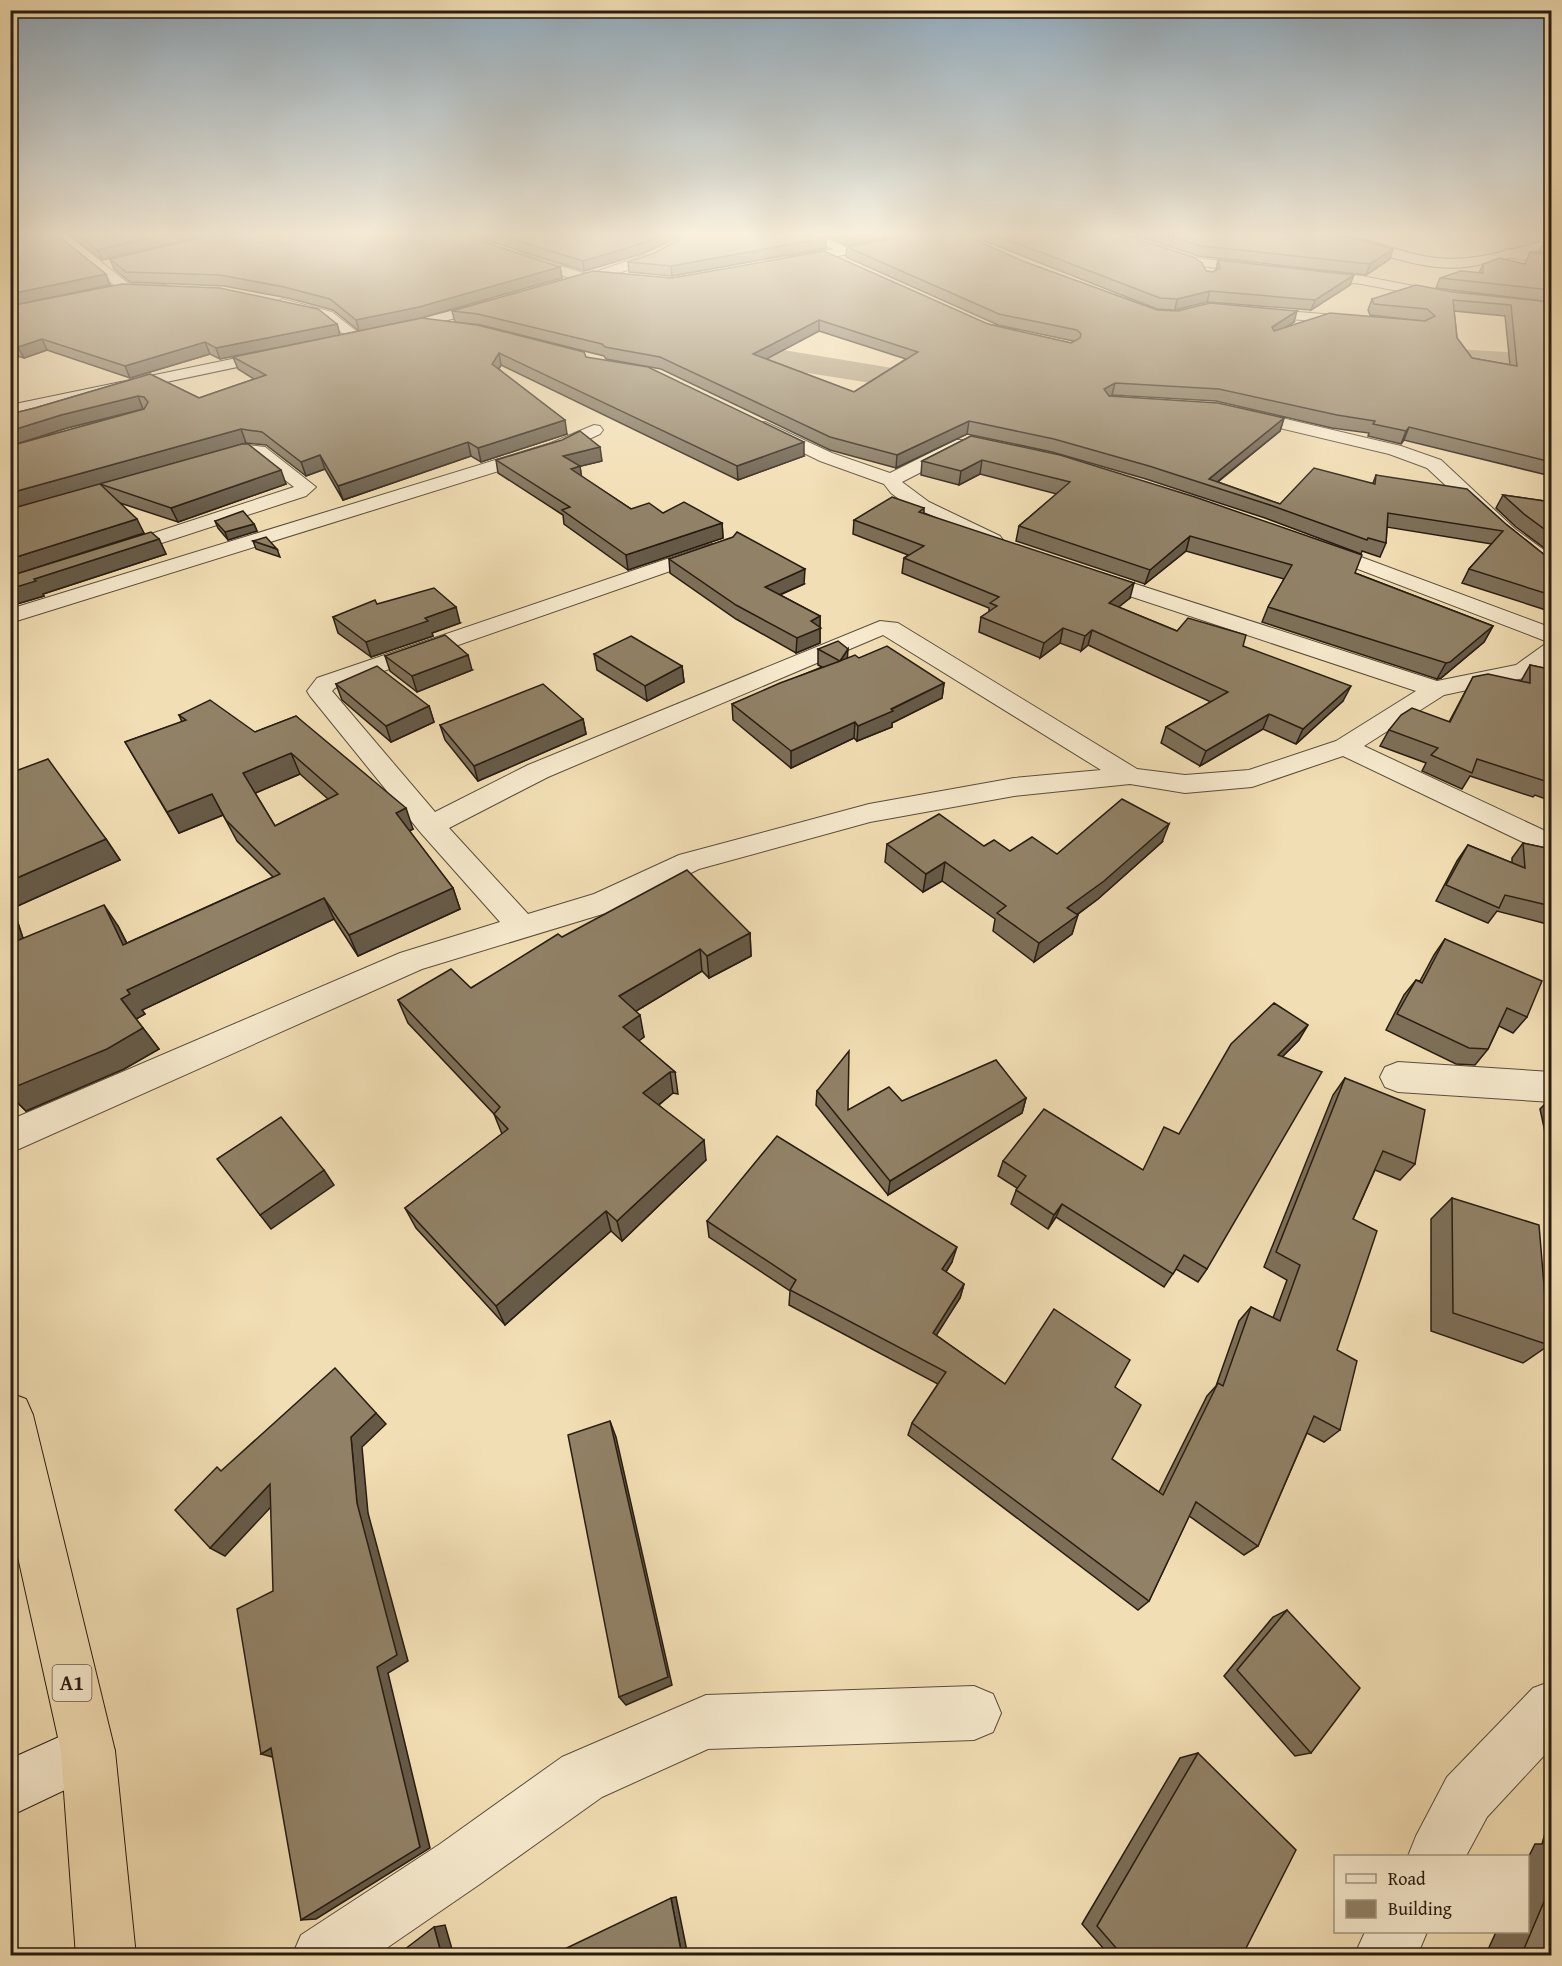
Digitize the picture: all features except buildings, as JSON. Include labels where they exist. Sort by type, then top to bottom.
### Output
[{"type":"highway","name":"A1","points":[[10,1415],[88,1751],[106,1956]]},
{"type":"street","points":[[348,326],[369,336]]},
{"type":"street","points":[[335,343],[415,326]]},
{"type":"street","points":[[449,326],[469,330]]},
{"type":"street","points":[[10,410],[300,350]]},
{"type":"street","points":[[1226,410],[1395,450],[1434,464],[1508,533],[1551,567]]},
{"type":"street","points":[[751,420],[826,457],[891,480],[896,489],[924,507],[951,522],[1015,550]]},
{"type":"street","points":[[10,616],[557,447],[594,430]]},
{"type":"street","points":[[891,480],[967,441],[978,444]]},
{"type":"street","points":[[99,557],[299,492],[306,487],[259,451],[246,450],[200,463]]},
{"type":"street","points":[[1300,540],[1551,636]]},
{"type":"street","points":[[522,927],[431,826],[319,691],[326,683],[726,545]]},
{"type":"street","points":[[1068,568],[1436,689]]},
{"type":"street","points":[[431,826],[538,771],[880,628],[890,628],[1130,776]]},
{"type":"street","points":[[10,1137],[411,961],[605,902],[689,862],[869,813],[1014,787],[1130,776],[1185,784],[1252,778],[1345,747],[1436,689],[1538,674],[1551,648]]},
{"type":"street","points":[[1345,747],[1551,846]]},
{"type":"street","points":[[1398,1077],[1551,1087]]},
{"type":"street","points":[[1437,1855],[1467,1797],[1551,1707]]},
{"type":"street","points":[[322,1956],[460,1864],[582,1777],[706,1722],[974,1713]]},
{"type":"street","points":[[10,1788],[88,1751]]},
{"type":"street","points":[[1384,1956],[1396,1933]]},
{"type":"waterway","points":[[686,346],[753,354],[947,386],[966,384]]},
{"type":"waterway","points":[[1391,354],[1520,362],[1552,367]]}]
